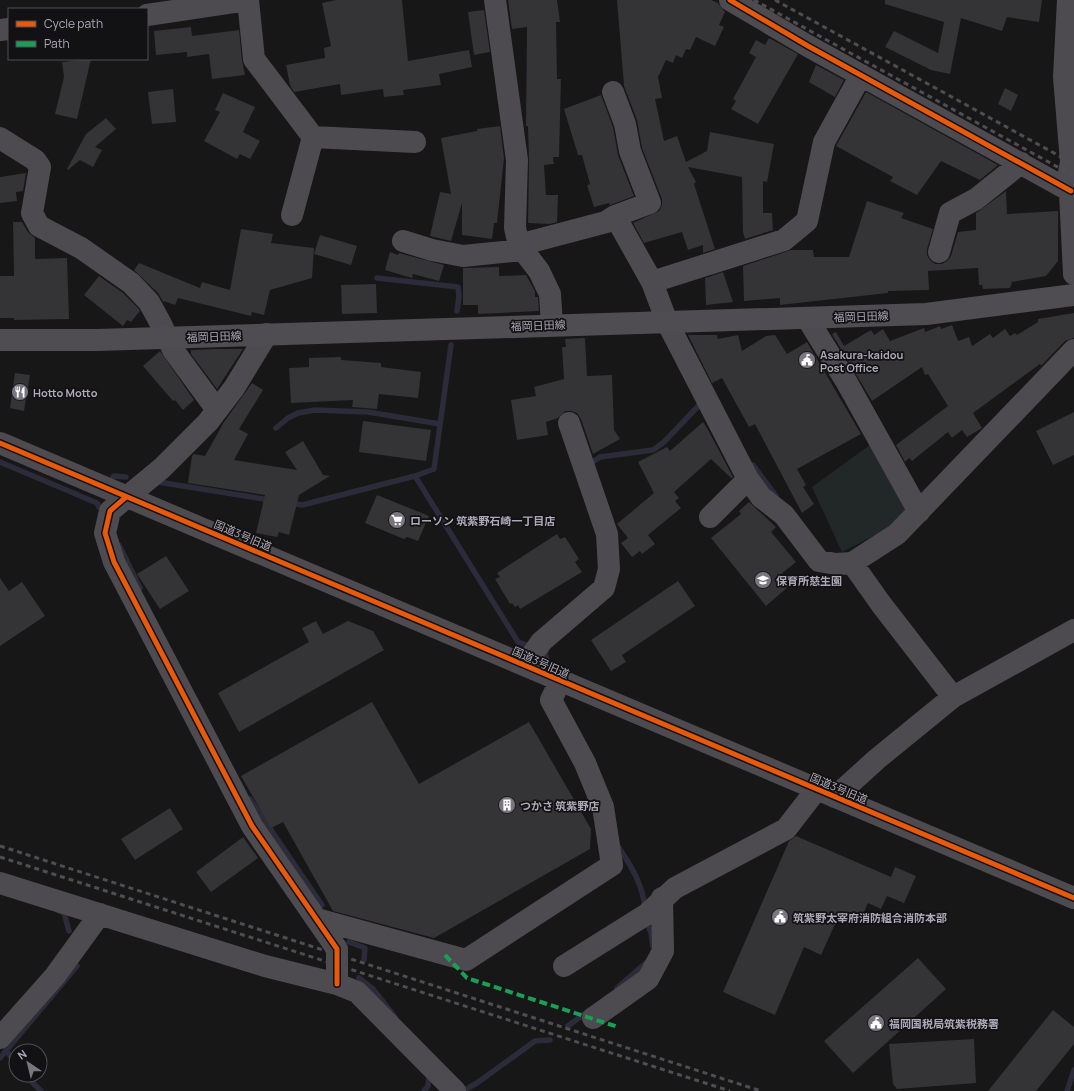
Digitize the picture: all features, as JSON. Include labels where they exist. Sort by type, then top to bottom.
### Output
[{"type":"main road","name":"福岡日田線","points":[[0,340],[168,337],[552,324],[926,314],[1074,295]]},
{"type":"street","points":[[148,14],[247,0],[254,59],[313,137]]},
{"type":"street","points":[[495,0],[517,160],[515,228],[521,248],[539,271],[550,294],[552,324]]},
{"type":"street","points":[[730,0],[1072,192]]},
{"type":"street","points":[[1068,0],[1064,77],[1072,143],[1074,274]]},
{"type":"street","points":[[652,282],[784,240],[807,221],[824,142],[862,74]]},
{"type":"street","points":[[403,241],[432,250],[462,256],[521,248],[606,222],[615,216],[650,204],[630,151],[625,124],[613,92]]},
{"type":"street","points":[[313,137],[415,142]]},
{"type":"street","points":[[292,215],[313,137]]},
{"type":"street","points":[[0,138],[35,160],[40,167],[32,213],[39,226],[81,248],[131,283],[149,302],[168,337],[173,350],[218,410]]},
{"type":"street","points":[[939,252],[950,213],[976,199],[1022,163]]},
{"type":"street","points":[[615,216],[652,282],[667,322],[748,479],[761,497],[784,515],[819,561],[836,564],[852,563],[897,534],[1074,350]]},
{"type":"street","points":[[807,318],[846,381],[919,512]]},
{"type":"street","points":[[267,334],[234,388],[208,422],[162,468],[110,511],[105,533],[114,562],[252,826],[337,949],[337,984]]},
{"type":"street","points":[[526,665],[541,642],[604,588],[609,569],[607,534],[569,423]]},
{"type":"street","name":"国道3号旧道","points":[[0,444],[526,665],[560,681],[1074,898]]},
{"type":"street","points":[[710,517],[748,479]]},
{"type":"street","points":[[852,563],[881,604],[953,697]]},
{"type":"street","points":[[564,966],[647,914],[662,898],[675,888],[786,829],[826,793],[877,759],[953,697],[1074,630]]},
{"type":"street","points":[[317,919],[466,960],[612,865],[603,807],[585,763],[551,700],[560,681]]},
{"type":"street","points":[[0,883],[265,966],[337,984],[357,992],[456,1091]]},
{"type":"street","points":[[593,1018],[648,979],[664,951],[662,898]]},
{"type":"street","points":[[0,1038],[55,976],[100,914]]},
{"type":"shaded area","points":[[874,442],[910,507],[889,528],[842,552],[812,487]]},
{"type":"building","points":[[336,0],[402,0],[408,61],[469,50],[472,67],[439,74],[441,85],[403,90],[404,95],[384,97],[383,89],[341,95],[340,84],[294,92],[290,85],[286,65],[325,58],[324,48],[331,46],[322,3]]},
{"type":"building","points":[[508,0],[557,0],[560,22],[556,22],[557,79],[561,79],[559,157],[553,157],[554,164],[544,165],[546,195],[558,195],[557,222],[550,224],[528,223],[529,160],[528,126],[526,126],[527,27],[512,29]]},
{"type":"building","points":[[617,0],[711,0],[718,3],[725,12],[719,25],[724,27],[715,46],[696,37],[690,50],[686,49],[682,58],[676,55],[673,63],[666,60],[658,77],[662,98],[655,99],[664,141],[677,136],[686,162],[707,151],[710,132],[774,144],[767,182],[763,181],[763,213],[772,213],[773,230],[745,239],[743,232],[742,177],[688,167],[696,182],[694,184],[715,249],[703,253],[703,245],[688,250],[682,232],[644,243],[633,223],[659,211],[662,205],[662,199],[642,148],[637,120],[624,86]]},
{"type":"building","points":[[885,0],[1042,0],[1039,22],[1007,17],[1002,31],[961,18],[950,74],[931,70],[885,47],[894,31],[938,53],[944,22],[885,4]]},
{"type":"building","points":[[484,10],[490,52],[474,55],[468,12]]},
{"type":"building","points":[[191,27],[192,36],[239,30],[245,75],[212,79],[209,54],[187,57],[187,52],[156,55],[154,31]]},
{"type":"building","points":[[769,38],[798,54],[758,124],[731,109],[736,101],[733,99],[756,57],[749,53],[756,40],[765,45]]},
{"type":"building","points":[[91,60],[77,119],[55,114],[64,77],[62,62]]},
{"type":"building","points":[[816,65],[844,80],[835,97],[809,82]]},
{"type":"building","points":[[1005,88],[1018,95],[1011,111],[998,104]]},
{"type":"building","points":[[173,89],[176,122],[152,124],[148,92]]},
{"type":"building","points":[[866,92],[998,165],[980,180],[941,161],[917,195],[890,181],[893,177],[836,146]]},
{"type":"building","points":[[223,93],[255,107],[243,132],[260,141],[250,159],[240,154],[237,159],[204,141],[220,112],[215,110]]},
{"type":"building","points":[[601,95],[613,127],[618,155],[634,196],[610,205],[609,203],[594,207],[587,185],[590,184],[582,155],[578,155],[564,109]]},
{"type":"building","points":[[106,118],[116,129],[95,147],[102,150],[93,167],[80,160],[68,170],[67,169],[86,134]]},
{"type":"building","points":[[500,126],[504,158],[497,223],[494,223],[492,239],[462,235],[462,203],[451,241],[430,236],[440,192],[451,194],[441,138],[477,131],[477,129]]},
{"type":"building","points":[[26,173],[23,191],[16,192],[17,201],[0,203],[0,177]]},
{"type":"building","points":[[1006,191],[1007,214],[1058,211],[1058,261],[1046,276],[1012,282],[1010,288],[983,289],[982,285],[979,285],[978,268],[928,271],[929,290],[888,291],[888,293],[780,305],[780,298],[744,301],[743,266],[791,250],[813,250],[814,257],[849,257],[867,201],[904,213],[901,218],[933,229],[927,249],[927,255],[935,264],[942,264],[951,256],[958,232],[976,230],[976,213]]},
{"type":"building","points":[[13,222],[22,222],[28,232],[35,238],[35,259],[67,258],[69,319],[14,320],[14,318],[0,318],[0,276],[14,276]]},
{"type":"building","points":[[241,229],[273,234],[271,243],[314,248],[312,278],[270,290],[264,315],[252,312],[251,316],[178,298],[175,305],[164,301],[164,303],[158,293],[134,270],[139,263],[200,288],[202,282],[230,290]]},
{"type":"building","points":[[320,235],[357,246],[351,265],[314,254]]},
{"type":"building","points":[[390,252],[444,265],[439,281],[413,274],[412,278],[385,270]]},
{"type":"building","points":[[499,267],[499,276],[526,275],[535,291],[535,297],[538,297],[539,311],[478,314],[478,305],[463,305],[463,268]]},
{"type":"building","points":[[723,272],[733,302],[706,305],[705,278]]},
{"type":"building","points":[[99,276],[123,293],[139,309],[140,311],[131,322],[127,320],[123,326],[84,295]]},
{"type":"building","points":[[376,284],[377,313],[342,314],[341,285]]},
{"type":"building","points":[[1074,313],[1074,338],[1065,341],[1041,366],[1040,364],[973,413],[982,428],[967,437],[962,430],[952,438],[948,432],[912,461],[909,458],[905,462],[896,445],[948,406],[928,374],[925,375],[922,367],[872,401],[832,334],[836,332],[844,346],[871,330],[874,335],[883,329],[890,341],[924,328],[925,332],[940,326],[941,329],[952,325],[958,341],[969,337],[972,346],[990,334],[993,338],[1005,329],[1010,336],[1015,333],[1017,335],[1038,322],[1038,319]]},
{"type":"building","points":[[688,335],[717,335],[718,339],[738,335],[742,351],[766,336],[775,335],[787,354],[807,342],[861,434],[797,469],[806,485],[803,487],[814,504],[802,513],[755,424],[749,427],[722,378],[712,383]]},
{"type":"building","points":[[585,338],[587,376],[612,375],[614,430],[620,439],[593,454],[581,419],[577,413],[565,411],[558,418],[546,422],[548,435],[517,440],[511,400],[536,396],[534,387],[564,379],[562,347],[566,347],[565,339]]},
{"type":"building","points":[[243,349],[217,389],[191,354],[191,350]]},
{"type":"building","points":[[160,351],[194,400],[183,410],[175,400],[173,401],[143,366]]},
{"type":"building","points":[[341,357],[341,360],[381,363],[381,367],[421,372],[418,398],[379,394],[377,409],[352,407],[353,400],[291,403],[289,368],[309,367],[309,358]]},
{"type":"building","name":"Hotto Motto","points":[[15,373],[30,375],[24,411],[10,408]]},
{"type":"building","points":[[252,383],[263,390],[239,429],[248,434],[234,460],[297,470],[285,452],[303,441],[323,475],[330,476],[299,495],[289,535],[279,532],[277,537],[256,533],[265,495],[188,483],[192,456],[194,454],[205,456],[224,422]]},
{"type":"building","points":[[1074,412],[1074,455],[1053,465],[1036,431]]},
{"type":"building","points":[[363,421],[431,430],[426,461],[359,452]]},
{"type":"building","points":[[703,422],[733,477],[731,478],[711,459],[674,492],[679,498],[675,501],[681,508],[648,535],[655,544],[642,554],[640,551],[632,557],[621,543],[628,538],[617,524],[654,493],[638,462],[667,447],[670,451]]},
{"type":"building","name":"ローソン 筑紫野石崎一丁目店","points":[[377,495],[429,516],[418,541],[407,537],[404,539],[365,523]]},
{"type":"building","points":[[749,502],[776,527],[771,532],[796,562],[780,575],[789,586],[766,606],[711,538],[741,514],[739,511]]},
{"type":"building","points":[[557,534],[560,539],[565,537],[579,559],[575,562],[582,572],[520,609],[518,605],[515,607],[512,603],[510,604],[495,579],[500,577],[497,573]]},
{"type":"building","points":[[166,556],[189,591],[160,609],[137,574]]},
{"type":"building","points":[[0,578],[9,591],[22,582],[45,616],[0,646]]},
{"type":"building","points":[[678,581],[695,606],[622,655],[626,662],[611,671],[591,640]]},
{"type":"building","points":[[316,621],[323,634],[348,621],[373,631],[384,650],[239,732],[218,693],[309,642],[302,628]]},
{"type":"building","points":[[372,702],[419,784],[529,722],[591,829],[590,849],[434,938],[333,911],[283,822],[271,828],[241,776]]},
{"type":"building","points":[[170,808],[183,829],[135,860],[121,839]]},
{"type":"building","points":[[796,836],[891,877],[895,867],[916,876],[904,903],[887,896],[881,909],[868,903],[861,919],[841,911],[821,955],[804,947],[775,1015],[723,992],[789,841]]},
{"type":"building","points":[[243,837],[258,858],[211,892],[196,872]]},
{"type":"building","points":[[918,958],[946,989],[853,1073],[824,1041]]},
{"type":"building","points":[[1053,1010],[1074,1027],[1074,1044],[1036,1091],[988,1091]]},
{"type":"building","points":[[974,1039],[976,1083],[897,1089],[893,1084],[889,1044]]},
{"type":"waterway","points":[[377,278],[458,287],[459,297],[457,311]]},
{"type":"waterway","points":[[291,503],[302,505],[415,476],[434,469],[451,345]]},
{"type":"waterway","points":[[591,467],[590,464],[600,457],[653,450],[664,442],[703,401]]},
{"type":"waterway","points":[[276,428],[288,418],[298,413],[315,410],[368,412],[440,424]]},
{"type":"waterway","points":[[0,462],[97,503],[99,507]]},
{"type":"waterway","points":[[753,465],[776,496]]},
{"type":"waterway","points":[[415,476],[518,642],[527,645]]},
{"type":"waterway","points":[[113,477],[126,477]]},
{"type":"waterway","points":[[158,482],[270,500]]},
{"type":"waterway","points":[[119,545],[140,588]]},
{"type":"waterway","points":[[547,649],[545,654],[550,667]]},
{"type":"waterway","points":[[250,799],[322,905]]},
{"type":"waterway","points":[[618,846],[632,868],[639,883],[645,909]]},
{"type":"waterway","points":[[59,911],[64,913],[69,931]]},
{"type":"waterway","points":[[646,921],[651,933],[653,947]]},
{"type":"waterway","points":[[349,942],[365,948],[364,960]]},
{"type":"waterway","points":[[617,988],[648,961]]},
{"type":"waterway","points":[[0,1058],[77,966]]},
{"type":"waterway","points":[[359,978],[373,989],[395,1017]]},
{"type":"waterway","points":[[568,1026],[588,1011]]},
{"type":"waterway","points":[[463,1091],[477,1083],[535,1041],[550,1040]]},
{"type":"waterway","points":[[1067,1091],[1074,1070]]},
{"type":"waterway","points":[[424,1091],[428,1086],[429,1075]]},
{"type":"waterway","points":[[33,1083],[41,1091]]},
{"type":"railway","points":[[754,0],[1074,176]]},
{"type":"railway","points":[[775,0],[1074,164]]},
{"type":"railway","points":[[0,846],[761,1091]]},
{"type":"railway","points":[[0,857],[730,1091]]},
{"type":"marked path","points":[[445,955],[467,978],[618,1027]]},
{"type":"cycle path","points":[[730,0],[808,46],[1071,191]]},
{"type":"cycle path","points":[[0,443],[1074,898]]},
{"type":"cycle path","points":[[126,497],[110,511],[105,533],[114,562],[252,826],[337,949],[337,984]]},
{"type":"place","name":"Asakura-kaidou Post Office","points":[[807,360]]},
{"type":"place","name":"Hotto Motto","points":[[20,392]]},
{"type":"place","name":"ローソン 筑紫野石崎一丁目店","points":[[397,520]]},
{"type":"place","name":"保育所慈生園","points":[[763,580]]},
{"type":"place","name":"つかさ 筑紫野店","points":[[507,805]]},
{"type":"place","name":"筑紫野太宰府消防組合消防本部","points":[[780,917]]},
{"type":"place","name":"福岡国税局筑紫税務署","points":[[876,1023]]}]
